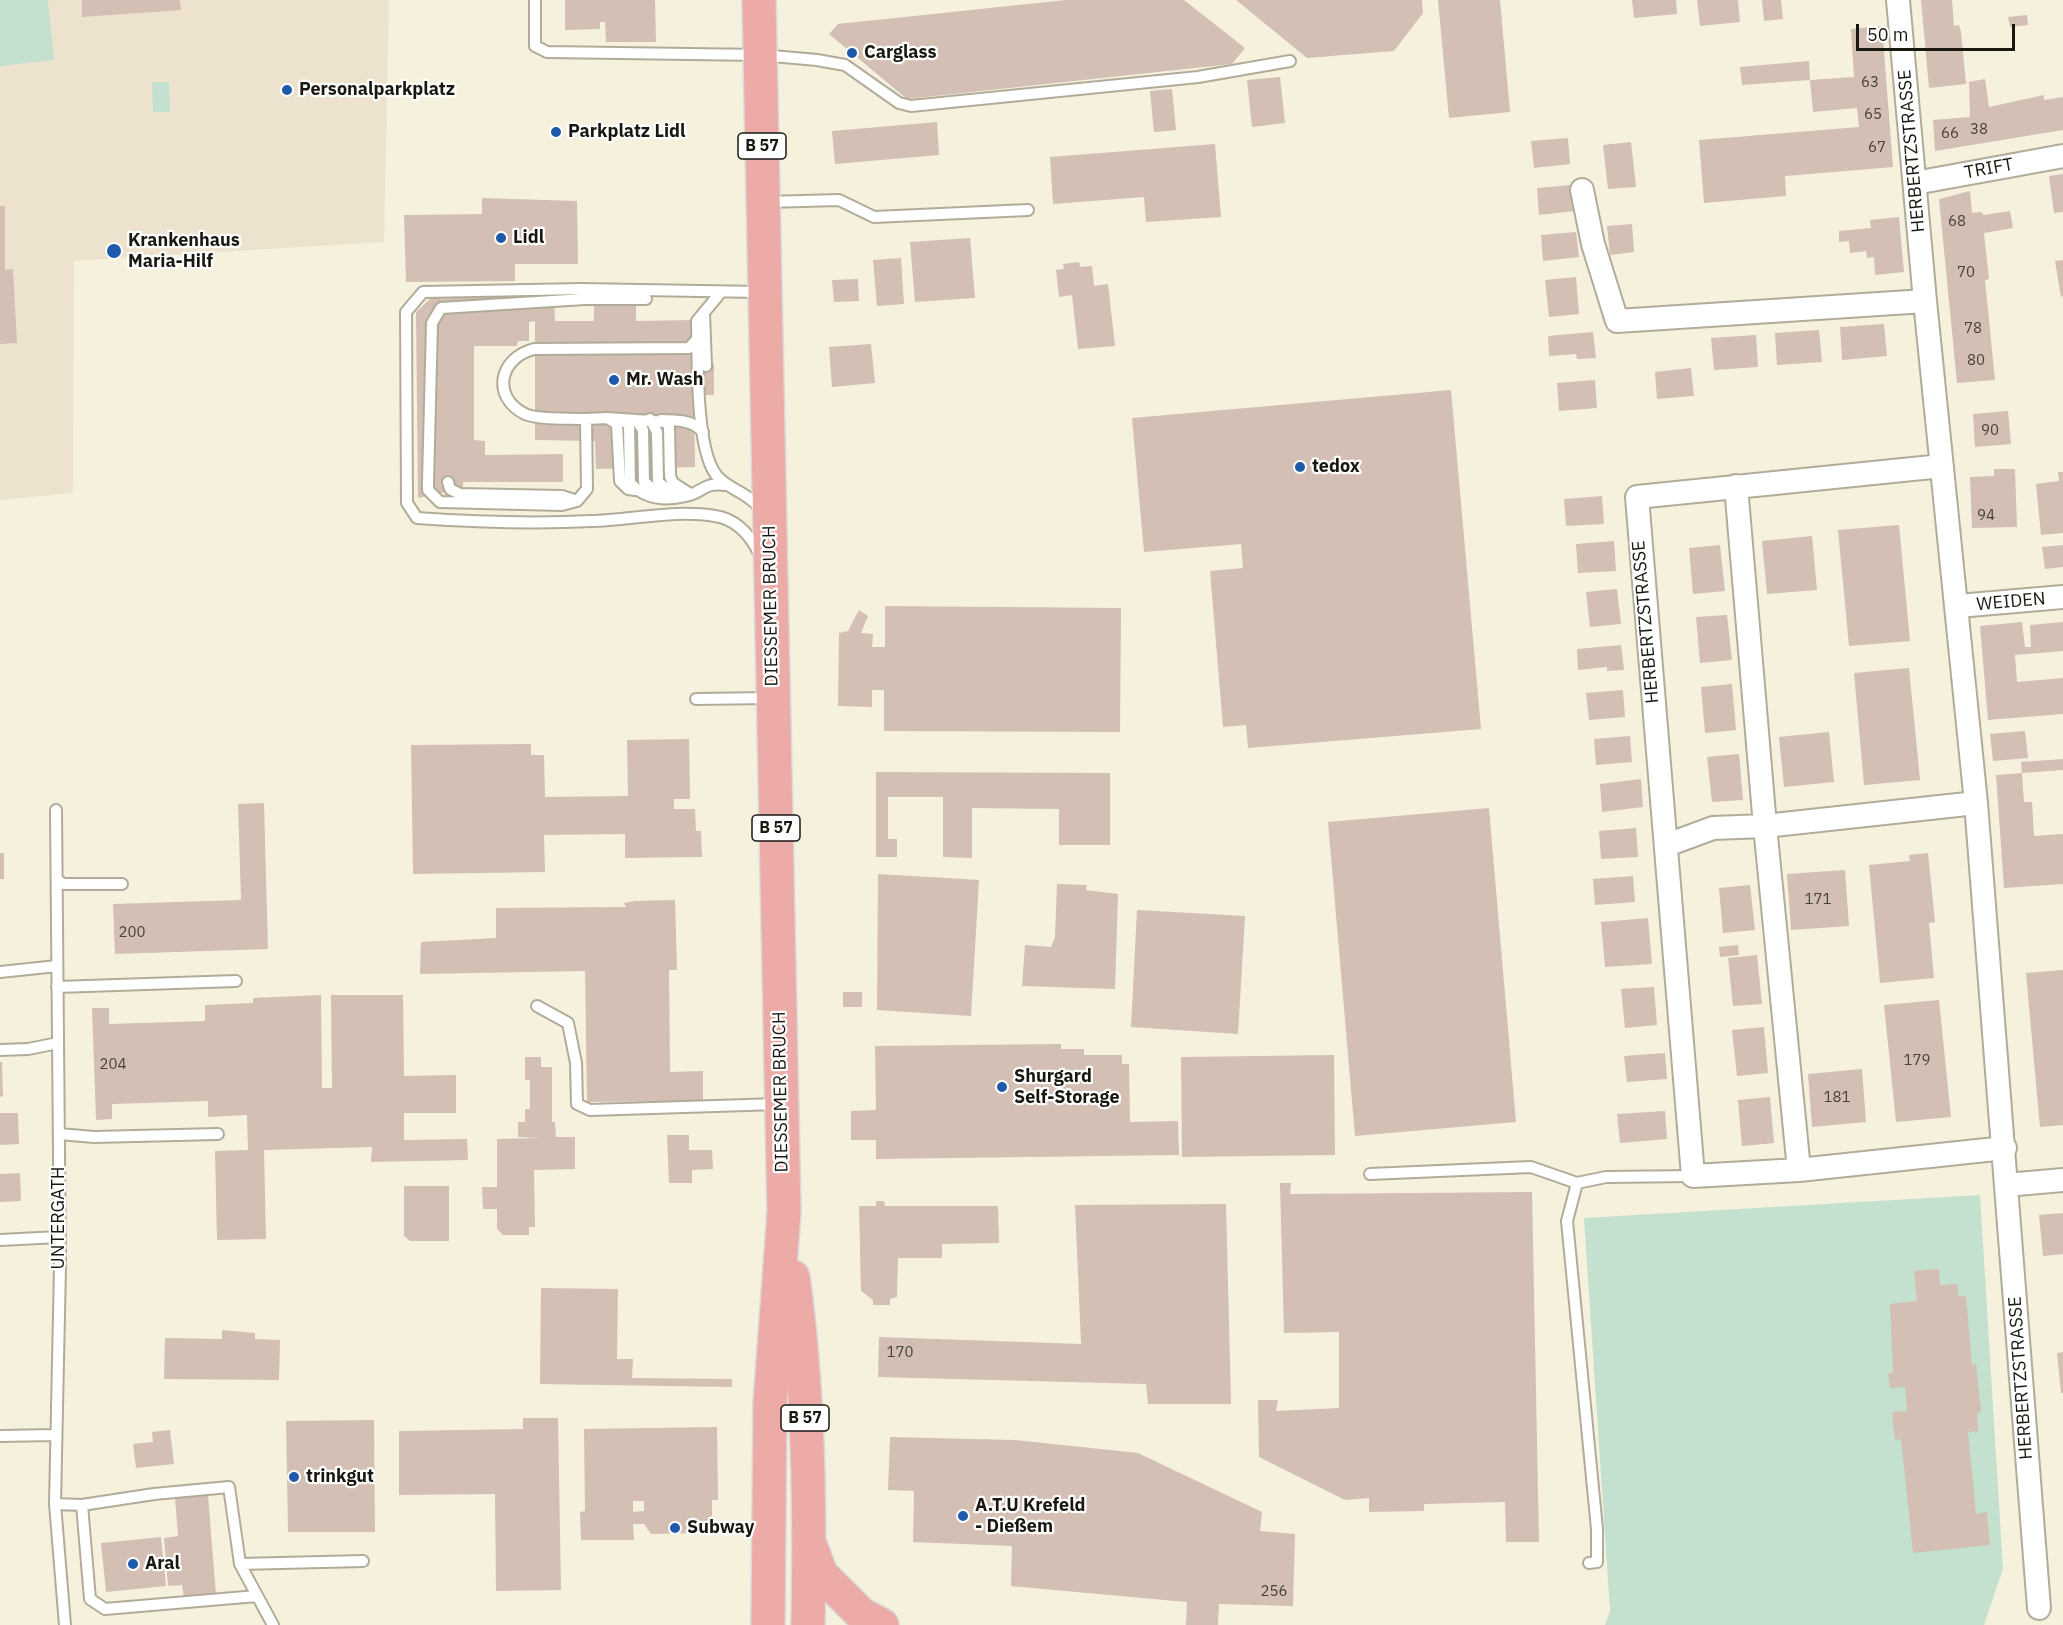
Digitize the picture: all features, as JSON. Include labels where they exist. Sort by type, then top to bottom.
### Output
[{"type":"main road","name":"DIESSEMER BRUCH","points":[[759,0],[784,1212],[770,1403],[768,1625]]},
{"type":"main road","name":"DIESSEMER BRUCH","points":[[784,1212],[802,1347],[808,1540],[808,1625]]},
{"type":"main road","points":[[808,1540],[821,1574],[861,1614],[882,1625]]},
{"type":"street","name":"HERBERTZSTRASSE","points":[[1898,0],[1925,301],[1958,606],[1976,803],[2005,1148],[2038,1608]]},
{"type":"street","name":"TRIFT","points":[[1915,183],[2063,156]]},
{"type":"street","points":[[1582,190],[1593,244],[1617,321],[1925,301]]},
{"type":"street","name":"HERBERTZSTRASSE","points":[[1693,1176],[1637,497],[1942,466]]},
{"type":"street","points":[[1736,486],[1765,825],[1799,1170]]},
{"type":"street","name":"WEIDEN","points":[[1958,606],[2063,597]]},
{"type":"street","points":[[1667,845],[1713,828],[1765,825],[1976,803]]},
{"type":"street","points":[[1693,1176],[1799,1170],[2005,1148]]},
{"type":"street","points":[[2006,1185],[2063,1180]]},
{"type":"lane","points":[[535,0],[535,46],[547,52],[760,55],[845,65],[899,103],[910,106],[1198,76],[1290,61]]},
{"type":"lane","points":[[763,202],[839,200],[874,217],[1028,210]]},
{"type":"lane","points":[[765,292],[581,289],[423,292],[406,312],[407,502],[417,518],[479,522],[591,521],[693,514],[716,516],[730,520],[744,530],[754,543],[770,577]]},
{"type":"lane","points":[[721,292],[697,321],[699,404],[703,432],[713,470],[728,485],[746,494],[769,522]]},
{"type":"lane","points":[[586,418],[587,489],[577,501],[562,505],[440,502],[432,495],[428,482],[432,322],[441,308],[449,305],[613,298],[646,299]]},
{"type":"lane","points":[[703,432],[706,402],[704,312]]},
{"type":"lane","points":[[697,339],[689,348],[534,349],[519,353],[508,363],[504,382],[506,396],[523,413],[532,417],[682,421],[699,427],[703,432]]},
{"type":"lane","points":[[607,418],[617,424],[620,481],[628,489],[638,491]]},
{"type":"lane","points":[[623,419],[629,426],[630,483],[649,498],[690,494],[712,483],[728,485]]},
{"type":"lane","points":[[636,420],[643,430],[644,482],[663,497]]},
{"type":"lane","points":[[656,420],[669,427],[671,479],[690,494]]},
{"type":"lane","points":[[656,420],[658,482],[676,496]]},
{"type":"lane","points":[[448,482],[450,489],[460,494],[562,496],[577,501]]},
{"type":"lane","points":[[696,699],[773,698]]},
{"type":"lane","name":"UNTERGATH","points":[[56,810],[59,1237],[54,1435],[55,1504],[65,1625]]},
{"type":"lane","points":[[57,880],[64,884],[122,884]]},
{"type":"lane","points":[[0,972],[57,966]]},
{"type":"lane","points":[[57,987],[236,981]]},
{"type":"lane","points":[[537,1006],[568,1023],[576,1063],[577,1104],[591,1110],[781,1104]]},
{"type":"lane","points":[[0,1050],[28,1049],[58,1042]]},
{"type":"lane","points":[[59,1134],[94,1137],[218,1134]]},
{"type":"lane","points":[[1371,1174],[1531,1167],[1576,1183],[1606,1177],[1693,1176]]},
{"type":"lane","points":[[1576,1183],[1567,1221],[1597,1529],[1597,1562],[1589,1563]]},
{"type":"lane","points":[[0,1240],[59,1237]]},
{"type":"lane","points":[[0,1436],[54,1435]]},
{"type":"lane","points":[[55,1504],[82,1505],[154,1494],[229,1487],[240,1564],[273,1625]]},
{"type":"lane","points":[[82,1505],[90,1599],[105,1610],[257,1596]]},
{"type":"lane","points":[[240,1564],[363,1561]]},
{"type":"shaded area","name":"Krankenhaus Maria-Hilf","points":[[0,0],[389,0],[384,242],[74,261],[73,493],[0,500]]},
{"type":"green space","points":[[0,0],[48,0],[54,60],[0,66]]},
{"type":"green space","points":[[152,82],[169,82],[170,112],[153,112]]},
{"type":"green space","points":[[1980,1195],[2003,1569],[1984,1625],[1605,1625],[1610,1611],[1584,1218]]},
{"type":"building","points":[[82,0],[180,0],[181,10],[82,17]]},
{"type":"building","points":[[565,0],[655,0],[656,42],[606,42],[605,22],[600,22],[600,29],[565,30]]},
{"type":"building","points":[[1066,0],[1184,0],[1245,48],[1232,64],[907,99],[829,34],[838,24]]},
{"type":"building","points":[[1236,0],[1422,0],[1423,13],[1394,51],[1307,58]]},
{"type":"building","points":[[1438,0],[1500,0],[1510,112],[1449,118]]},
{"type":"building","points":[[1632,0],[1676,0],[1677,14],[1634,18]]},
{"type":"building","points":[[1697,0],[1738,0],[1740,22],[1700,26]]},
{"type":"building","points":[[1762,0],[1781,0],[1783,19],[1764,21]]},
{"type":"building","points":[[1921,0],[1952,0],[1954,26],[1959,25],[1961,32],[1966,84],[1929,88]]},
{"type":"building","points":[[2027,15],[2028,25],[2010,27],[2008,17]]},
{"type":"building","points":[[1882,26],[1893,167],[1785,176],[1786,196],[1704,203],[1699,140],[1859,127],[1857,108],[1813,112],[1810,80],[1854,77],[1851,29]]},
{"type":"building","points":[[1809,61],[1810,80],[1742,85],[1740,67]]},
{"type":"building","points":[[1280,77],[1285,123],[1252,127],[1247,80]]},
{"type":"building","points":[[1985,79],[1989,107],[2044,95],[2044,100],[2063,97],[2063,130],[1935,151],[1933,120],[1970,117],[1969,82]]},
{"type":"building","points":[[1172,89],[1176,130],[1154,132],[1150,91]]},
{"type":"building","points":[[937,122],[939,155],[835,164],[832,131]]},
{"type":"building","points":[[1568,138],[1570,164],[1534,168],[1531,141]]},
{"type":"building","points":[[1631,142],[1636,187],[1608,189],[1603,145]]},
{"type":"building","points":[[1215,144],[1221,217],[1146,222],[1144,197],[1053,204],[1050,157]]},
{"type":"building","points":[[2063,174],[2063,212],[2054,213],[2049,176]]},
{"type":"building","points":[[1572,185],[1575,211],[1539,215],[1537,188]]},
{"type":"building","points":[[1970,191],[1972,213],[1981,212],[1984,215],[2010,211],[2013,228],[1984,233],[1989,279],[1985,280],[1995,380],[1957,383],[1939,199]]},
{"type":"building","points":[[482,198],[577,201],[578,264],[515,264],[515,281],[406,282],[404,215],[482,214]]},
{"type":"building","points":[[0,206],[5,206],[5,270],[13,269],[17,343],[0,344]]},
{"type":"building","points":[[1899,217],[1904,272],[1875,275],[1874,257],[1867,258],[1866,251],[1850,253],[1849,241],[1839,242],[1839,231],[1871,228],[1870,220]]},
{"type":"building","points":[[1632,224],[1634,252],[1610,255],[1607,226]]},
{"type":"building","points":[[1576,232],[1579,257],[1543,261],[1541,235]]},
{"type":"building","points":[[970,238],[975,298],[915,302],[910,242]]},
{"type":"building","points":[[901,258],[904,304],[877,306],[873,260]]},
{"type":"building","points":[[2063,260],[2063,296],[2061,297],[2055,261]]},
{"type":"building","points":[[1079,262],[1080,267],[1092,266],[1094,286],[1108,284],[1115,346],[1078,349],[1072,295],[1059,297],[1056,270],[1064,269],[1063,264]]},
{"type":"building","points":[[1576,277],[1579,314],[1549,317],[1545,280]]},
{"type":"building","points":[[858,279],[859,301],[834,302],[832,280]]},
{"type":"building","points":[[594,293],[636,293],[636,321],[694,320],[705,364],[714,364],[714,395],[694,395],[695,467],[596,469],[595,441],[535,440],[535,321],[529,322],[529,341],[518,341],[517,346],[474,346],[474,440],[485,441],[485,455],[563,454],[563,482],[463,482],[463,488],[418,498],[416,312],[432,297],[554,296],[555,321],[594,321]]},
{"type":"building","points":[[1884,324],[1887,356],[1842,360],[1840,327]]},
{"type":"building","points":[[1819,330],[1822,362],[1777,365],[1775,333]]},
{"type":"building","points":[[1593,332],[1596,358],[1577,359],[1576,354],[1549,356],[1548,336]]},
{"type":"building","points":[[1756,335],[1758,367],[1714,370],[1711,338]]},
{"type":"building","points":[[871,344],[875,383],[832,387],[829,347]]},
{"type":"building","points":[[1691,368],[1694,396],[1657,399],[1655,372]]},
{"type":"building","points":[[1595,380],[1597,408],[1559,411],[1557,383]]},
{"type":"building","points":[[1451,390],[1481,729],[1248,748],[1246,725],[1223,727],[1210,571],[1243,568],[1241,544],[1144,552],[1132,418]]},
{"type":"building","points":[[2008,411],[2011,444],[1975,447],[1973,414]]},
{"type":"building","points":[[1994,469],[2015,469],[2017,527],[1972,528],[1970,477],[1994,476]]},
{"type":"building","points":[[2058,472],[2063,472],[2063,533],[2041,535],[2036,484],[2059,481]]},
{"type":"building","points":[[1602,496],[1604,524],[1566,526],[1564,499]]},
{"type":"building","points":[[1899,525],[1910,641],[1849,646],[1838,530]]},
{"type":"building","points":[[1812,536],[1817,590],[1767,594],[1762,541]]},
{"type":"building","points":[[1614,541],[1616,571],[1578,573],[1576,544]]},
{"type":"building","points":[[1720,545],[1725,591],[1693,594],[1689,548]]},
{"type":"building","points":[[2063,545],[2063,567],[2045,569],[2042,547]]},
{"type":"building","points":[[1617,589],[1621,624],[1590,627],[1586,592]]},
{"type":"building","points":[[885,606],[1121,608],[1120,732],[884,731],[884,690],[872,690],[872,707],[838,706],[839,633],[848,631],[859,610],[868,616],[861,633],[873,634],[872,647],[885,647]]},
{"type":"building","points":[[1727,615],[1732,660],[1700,663],[1696,617]]},
{"type":"building","points":[[2022,622],[2025,647],[2031,647],[2030,625],[2063,622],[2063,651],[2015,655],[2017,682],[2063,678],[2063,714],[1988,720],[1980,626]]},
{"type":"building","points":[[1621,645],[1624,670],[1607,671],[1607,667],[1578,670],[1577,649]]},
{"type":"building","points":[[1909,668],[1920,780],[1864,785],[1854,673]]},
{"type":"building","points":[[1732,684],[1736,730],[1705,733],[1701,687]]},
{"type":"building","points":[[1623,690],[1625,717],[1589,720],[1586,693]]},
{"type":"building","points":[[2025,731],[2028,758],[1993,761],[1990,734]]},
{"type":"building","points":[[1829,732],[1834,782],[1784,787],[1779,737]]},
{"type":"building","points":[[1630,736],[1632,762],[1596,765],[1594,739]]},
{"type":"building","points":[[689,739],[690,799],[674,799],[674,809],[695,809],[696,831],[701,831],[702,857],[625,858],[625,834],[544,835],[545,872],[413,874],[411,745],[531,744],[531,755],[544,755],[545,797],[628,796],[627,740]]},
{"type":"building","points":[[1739,754],[1743,800],[1712,802],[1707,757]]},
{"type":"building","points":[[2063,759],[2063,770],[2022,773],[2021,762]]},
{"type":"building","points":[[876,772],[1110,773],[1110,845],[1059,845],[1059,809],[972,808],[972,858],[943,857],[943,797],[888,797],[888,839],[897,839],[897,857],[876,857]]},
{"type":"building","points":[[2022,773],[2024,802],[2032,802],[2034,836],[2063,834],[2063,884],[2004,888],[1996,775]]},
{"type":"building","points":[[1641,779],[1643,807],[1602,812],[1600,784]]},
{"type":"building","points":[[264,803],[268,949],[115,954],[113,904],[241,900],[238,804]]},
{"type":"building","points":[[1489,808],[1516,1122],[1355,1136],[1328,822]]},
{"type":"building","points":[[1636,828],[1638,857],[1601,859],[1599,831]]},
{"type":"building","points":[[0,853],[4,853],[4,879],[0,879]]},
{"type":"building","points":[[1928,853],[1935,922],[1929,923],[1934,978],[1880,983],[1869,865],[1910,861],[1909,855]]},
{"type":"building","points":[[1845,870],[1849,926],[1791,930],[1787,874]]},
{"type":"building","points":[[878,874],[979,880],[971,1016],[877,1010]]},
{"type":"building","points":[[1633,876],[1635,902],[1595,905],[1593,879]]},
{"type":"building","points":[[1057,884],[1087,885],[1086,890],[1118,894],[1115,989],[1022,986],[1025,945],[1051,947],[1055,937]]},
{"type":"building","points":[[1750,885],[1755,930],[1723,933],[1719,888]]},
{"type":"building","points":[[675,900],[677,970],[669,970],[670,1072],[703,1071],[703,1101],[587,1102],[585,971],[420,974],[421,942],[496,938],[496,908],[626,907],[624,903],[635,901]]},
{"type":"building","points":[[1137,910],[1245,916],[1238,1034],[1131,1027]]},
{"type":"building","points":[[1648,918],[1652,964],[1605,967],[1601,922]]},
{"type":"building","points":[[1738,945],[1739,955],[1720,957],[1719,947]]},
{"type":"building","points":[[1757,955],[1762,1004],[1733,1006],[1728,958]]},
{"type":"building","points":[[2063,970],[2063,1125],[2040,1127],[2026,973]]},
{"type":"building","points":[[1654,987],[1657,1025],[1625,1028],[1621,989]]},
{"type":"building","points":[[843,992],[862,992],[862,1007],[843,1007]]},
{"type":"building","points":[[321,995],[322,1088],[332,1088],[331,995],[403,995],[404,1076],[456,1075],[456,1113],[404,1113],[404,1140],[467,1139],[468,1160],[371,1162],[372,1147],[264,1150],[266,1239],[217,1240],[215,1151],[248,1150],[247,1115],[208,1117],[208,1101],[112,1104],[112,1119],[96,1120],[92,1008],[109,1008],[109,1024],[205,1021],[205,1005],[253,1003],[253,998]]},
{"type":"building","points":[[1939,1000],[1951,1117],[1896,1122],[1884,1005]]},
{"type":"building","points":[[1764,1027],[1768,1073],[1737,1076],[1732,1030]]},
{"type":"building","name":"Shurgard Self-Storage","points":[[1061,1044],[1061,1049],[1084,1049],[1084,1055],[1122,1055],[1122,1064],[1129,1064],[1130,1122],[1178,1121],[1179,1155],[876,1159],[876,1140],[851,1140],[851,1111],[876,1110],[875,1046]]},
{"type":"building","points":[[1665,1053],[1667,1079],[1627,1082],[1624,1056]]},
{"type":"building","points":[[1334,1055],[1335,1155],[1182,1157],[1181,1057]]},
{"type":"building","points":[[525,1057],[541,1057],[541,1067],[552,1067],[552,1122],[555,1122],[556,1137],[575,1137],[575,1169],[534,1170],[535,1227],[529,1227],[529,1235],[503,1235],[497,1229],[497,1209],[483,1209],[482,1187],[497,1187],[497,1139],[541,1138],[518,1137],[518,1122],[525,1122],[525,1109],[530,1109],[530,1080],[525,1080]]},
{"type":"building","points":[[0,1062],[2,1062],[3,1096],[0,1097]]},
{"type":"building","points":[[1862,1069],[1866,1122],[1812,1127],[1808,1074]]},
{"type":"building","points":[[1770,1097],[1774,1143],[1742,1146],[1738,1100]]},
{"type":"building","points":[[1665,1111],[1667,1139],[1620,1143],[1617,1114]]},
{"type":"building","points":[[0,1113],[18,1113],[19,1144],[0,1145]]},
{"type":"building","points":[[667,1135],[689,1135],[689,1150],[712,1150],[713,1169],[692,1170],[692,1183],[669,1183]]},
{"type":"building","points":[[20,1173],[21,1201],[0,1202],[0,1174]]},
{"type":"building","points":[[1280,1183],[1291,1183],[1290,1194],[1532,1192],[1539,1542],[1506,1542],[1505,1502],[1424,1504],[1424,1511],[1369,1512],[1369,1498],[1345,1500],[1259,1457],[1258,1400],[1278,1400],[1276,1411],[1339,1408],[1339,1332],[1284,1333]]},
{"type":"building","points":[[404,1186],[449,1186],[449,1241],[410,1241],[404,1236]]},
{"type":"building","points":[[876,1201],[884,1201],[885,1206],[998,1206],[999,1243],[942,1244],[942,1258],[898,1258],[897,1297],[890,1299],[890,1305],[873,1305],[873,1300],[861,1291],[859,1206],[876,1206]]},
{"type":"building","points":[[1226,1204],[1231,1404],[1148,1404],[1146,1384],[878,1377],[879,1337],[1081,1344],[1075,1205]]},
{"type":"building","points":[[2063,1213],[2063,1254],[2043,1256],[2039,1215]]},
{"type":"building","points":[[1939,1269],[1940,1285],[1957,1284],[1959,1296],[1966,1296],[1972,1365],[1976,1364],[1981,1412],[1977,1413],[1978,1431],[1968,1432],[1976,1514],[1987,1512],[1990,1545],[1913,1553],[1901,1439],[1895,1440],[1892,1412],[1907,1411],[1905,1387],[1890,1388],[1888,1373],[1893,1373],[1890,1304],[1917,1301],[1914,1271]]},
{"type":"building","points":[[541,1288],[618,1289],[617,1359],[633,1359],[632,1378],[732,1379],[732,1387],[540,1384]]},
{"type":"building","points":[[222,1330],[255,1333],[255,1339],[280,1340],[279,1380],[164,1379],[165,1338],[222,1339]]},
{"type":"building","points":[[2063,1352],[2063,1393],[2061,1393],[2057,1353]]},
{"type":"building","points":[[523,1418],[558,1418],[561,1590],[496,1591],[495,1494],[399,1495],[399,1431],[523,1429]]},
{"type":"building","points":[[374,1420],[375,1532],[288,1532],[286,1421]]},
{"type":"building","points":[[717,1427],[718,1500],[712,1500],[712,1516],[696,1533],[651,1534],[644,1524],[633,1524],[634,1540],[581,1540],[580,1512],[585,1511],[584,1429]],"holes":[[[633,1501],[644,1501],[644,1511],[633,1512]]]},
{"type":"building","points":[[170,1430],[174,1464],[136,1468],[133,1444],[153,1442],[152,1432]]},
{"type":"building","points":[[890,1437],[1015,1440],[1138,1453],[1262,1512],[1260,1531],[1295,1534],[1293,1606],[1219,1604],[1218,1625],[1186,1625],[1187,1602],[1011,1586],[1012,1546],[913,1542],[914,1491],[888,1490]]},
{"type":"building","points":[[208,1495],[216,1595],[184,1597],[182,1585],[168,1586],[164,1538],[178,1536],[175,1498]]},
{"type":"building","name":"Aral","points":[[161,1537],[166,1586],[106,1592],[101,1543]]},
{"type":"place","name":"Carglass","points":[[852,53]]},
{"type":"place","name":"Personalparkplatz","points":[[287,90]]},
{"type":"place","name":"Parkplatz Lidl","points":[[556,132]]},
{"type":"place","name":"Lidl","points":[[501,238]]},
{"type":"place","name":"Krankenhaus Maria-Hilf","points":[[114,251]]},
{"type":"place","name":"Mr. Wash","points":[[614,380]]},
{"type":"place","name":"tedox","points":[[1300,467]]},
{"type":"place","name":"Shurgard Self-Storage","points":[[1002,1087]]},
{"type":"place","name":"trinkgut","points":[[294,1477]]},
{"type":"place","name":"A.T.U Krefeld - Dießem","points":[[963,1516]]},
{"type":"place","name":"Subway","points":[[675,1528]]},
{"type":"place","name":"Aral","points":[[133,1564]]}]
